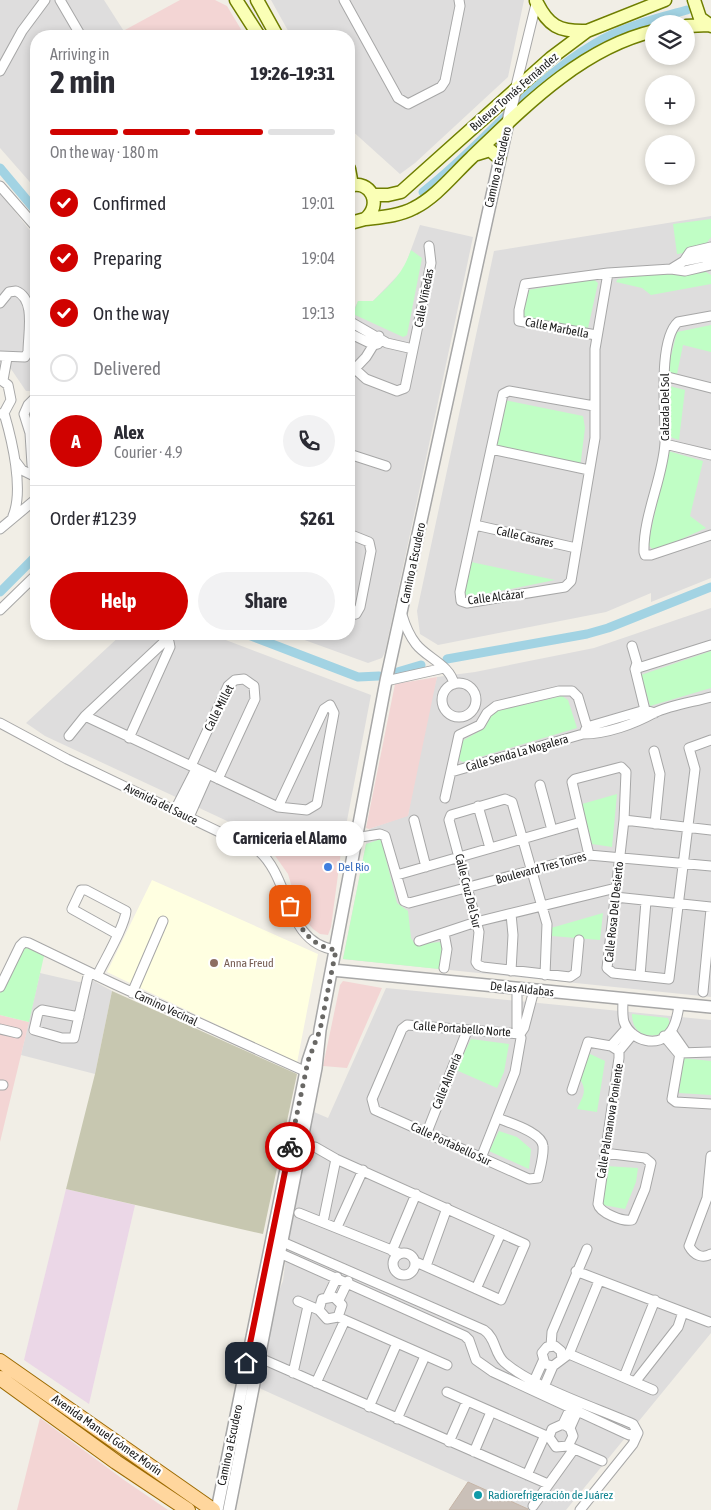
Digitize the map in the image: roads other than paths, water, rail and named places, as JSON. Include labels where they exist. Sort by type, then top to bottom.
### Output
[{"type":"main road","points":[[236,0],[255,30]]},
{"type":"main road","points":[[257,0],[274,30]]},
{"type":"main road","points":[[536,0],[543,15],[554,26],[570,32],[587,32]]},
{"type":"main road","name":"Bulevar Tomás Fernández","points":[[373,195],[388,195],[401,192],[514,94],[551,58],[587,32],[665,0]]},
{"type":"main road","points":[[694,0],[700,18],[710,25]]},
{"type":"main road","points":[[695,26],[710,25]]},
{"type":"main road","name":"Bulevar Tomás Fernández","points":[[355,222],[405,212],[414,208],[430,197],[509,119],[560,79],[601,50],[632,36],[645,33]]},
{"type":"main road","points":[[474,155],[490,150],[499,158]]},
{"type":"main road","points":[[355,186],[364,186],[373,195],[375,206],[355,221]]},
{"type":"main road","name":"Avenida Manuel Gómez Morín","points":[[0,1361],[215,1510]]},
{"type":"main road","name":"Avenida Manuel Gómez Morín","points":[[0,1378],[116,1462],[188,1510]]},
{"type":"street","points":[[0,71],[22,31],[45,0]]},
{"type":"street","points":[[344,0],[398,98],[405,104],[411,104],[444,84],[460,6],[459,0]]},
{"type":"street","name":"Camino a Escudero","points":[[215,1510],[276,1245],[336,950],[355,838],[386,681],[402,615],[499,158],[536,0]]},
{"type":"street","points":[[63,1],[78,30]]},
{"type":"street","points":[[0,186],[30,220]]},
{"type":"street","name":"Calle Viñedas","points":[[355,374],[397,391],[403,390],[406,385],[431,263],[429,246]]},
{"type":"street","points":[[684,261],[690,252],[711,247]]},
{"type":"street","points":[[671,269],[684,261],[711,256]]},
{"type":"street","points":[[608,273],[671,269],[685,271],[711,265]]},
{"type":"street","name":"Calle Marbella","points":[[596,335],[523,323],[518,319],[519,310],[525,284],[608,273]]},
{"type":"street","name":"Calle Alcázar","points":[[594,406],[506,392],[502,396],[460,592],[464,602],[565,587],[572,577],[595,438],[596,335],[608,273]]},
{"type":"street","points":[[0,303],[9,292],[16,290],[27,299],[29,307],[28,352],[25,357],[4,357],[1,380],[11,392],[12,400],[2,414],[16,462],[18,499],[13,516]]},
{"type":"street","name":"Calzada Del Sol","points":[[711,316],[675,325],[666,354],[664,376],[665,444],[643,550],[645,555],[711,535]]},
{"type":"street","points":[[355,324],[379,336],[387,343]]},
{"type":"street","points":[[355,336],[374,345],[387,343],[413,350]]},
{"type":"street","points":[[355,368],[379,336]]},
{"type":"street","points":[[664,376],[711,388]]},
{"type":"street","points":[[30,402],[24,414],[30,433]]},
{"type":"street","points":[[665,444],[711,455]]},
{"type":"street","points":[[491,450],[589,470]]},
{"type":"street","points":[[355,456],[386,466]]},
{"type":"street","points":[[16,462],[22,470],[30,474]]},
{"type":"street","points":[[0,529],[30,503]]},
{"type":"street","name":"Calle Casares","points":[[475,525],[576,548]]},
{"type":"street","points":[[355,536],[369,542],[371,551],[360,607],[355,611]]},
{"type":"street","points":[[0,610],[30,581]]},
{"type":"street","points":[[402,615],[408,632],[416,644],[450,672],[454,684]]},
{"type":"street","points":[[69,736],[85,716],[164,642],[169,642],[170,647],[129,738]]},
{"type":"street","points":[[634,669],[711,645]]},
{"type":"street","points":[[632,646],[637,663],[634,669],[650,712]]},
{"type":"street","points":[[386,681],[444,668]]},
{"type":"street","name":"Calle Millet","points":[[199,770],[228,686],[234,680],[244,679],[254,686],[255,699],[218,779]]},
{"type":"street","points":[[454,684],[466,684],[474,692],[476,698],[474,709],[465,716],[453,716],[444,708],[442,702],[445,691],[454,684]]},
{"type":"street","points":[[474,709],[486,715],[500,704],[565,690],[572,691],[578,697],[585,730]]},
{"type":"street","name":"Calle Senda La Nogalera","points":[[451,772],[585,730],[711,697]]},
{"type":"street","points":[[85,716],[278,808],[307,810],[316,804],[334,712],[330,705],[324,709],[278,808]]},
{"type":"street","name":"Calle Senda La Nogalera","points":[[445,798],[458,738],[480,725],[486,715]]},
{"type":"street","points":[[465,716],[469,730]]},
{"type":"street","name":"Avenida del Sauce","points":[[0,723],[37,744],[252,847],[265,856],[304,933],[322,948],[336,950]]},
{"type":"street","name":"Calle Rosa Del Desierto","points":[[581,822],[572,788],[573,780],[619,767],[626,772],[624,820],[607,968],[613,973],[666,980],[670,977],[695,769],[689,748],[711,740]]},
{"type":"street","points":[[654,750],[660,774],[655,824]]},
{"type":"street","points":[[182,814],[199,770]]},
{"type":"street","points":[[182,814],[199,770]]},
{"type":"street","points":[[540,785],[552,830]]},
{"type":"street","points":[[490,848],[478,806],[505,799],[512,802],[546,924],[545,975]]},
{"type":"street","name":"Calle Cruz Del Sur","points":[[478,806],[454,813],[449,820],[479,932],[476,962],[480,967],[511,971]]},
{"type":"street","points":[[414,820],[426,867]]},
{"type":"street","points":[[624,820],[711,830]]},
{"type":"street","points":[[355,838],[383,834],[397,875],[581,822],[589,855]]},
{"type":"street","name":"Boulevard Tres Torres","points":[[397,875],[404,901],[412,903],[589,855],[620,856],[711,866]]},
{"type":"street","points":[[79,1017],[42,1010],[38,1013],[34,1030],[62,1038],[74,1038],[93,974],[117,934],[126,912],[86,890],[81,890],[72,909],[117,934]]},
{"type":"street","points":[[419,941],[476,922],[541,905],[616,893],[646,900],[711,908],[703,992]]},
{"type":"street","points":[[640,976],[646,900]]},
{"type":"street","points":[[511,914],[513,935],[511,971],[574,976],[579,940]]},
{"type":"street","points":[[132,993],[163,921]]},
{"type":"street","points":[[444,933],[447,949],[444,968]]},
{"type":"street","name":"Camino Vecinal","points":[[0,987],[20,946],[24,942],[29,943],[132,993],[310,1073]]},
{"type":"street","name":"De las Aldabas","points":[[332,970],[711,1007]]},
{"type":"street","points":[[516,988],[517,1027],[520,1034]]},
{"type":"street","points":[[481,1158],[515,1072],[520,1034],[524,1028],[534,990]]},
{"type":"street","points":[[623,999],[623,1017],[630,1031],[644,1040],[657,1040],[668,1034],[679,1005]]},
{"type":"street","name":"Calle Portabello Norte","points":[[372,1099],[404,1027],[414,1025],[520,1034]]},
{"type":"street","points":[[0,1029],[17,1033]]},
{"type":"street","name":"Calle Almería","points":[[427,1132],[467,1031]]},
{"type":"street","name":"Calle Palmanova Poniente","points":[[604,1153],[646,1158],[651,1164],[645,1189],[634,1219],[626,1221],[602,1211],[598,1204],[615,1048],[630,1031]]},
{"type":"street","points":[[668,1034],[684,1052],[711,1052]]},
{"type":"street","points":[[572,1090],[586,1043],[590,1041],[615,1048]]},
{"type":"street","points":[[684,1052],[672,1099],[676,1102],[711,1104]]},
{"type":"street","name":"Calle Portabello Sur","points":[[372,1099],[375,1110],[530,1179],[538,1178],[543,1150],[542,1142],[530,1131],[498,1118]]},
{"type":"street","points":[[299,1213],[396,1252],[412,1255],[416,1262],[499,1300],[504,1298],[526,1247],[524,1242],[336,1159],[315,1147]]},
{"type":"street","points":[[711,1156],[707,1198],[689,1246],[692,1252],[700,1256],[711,1254]]},
{"type":"street","points":[[323,1222],[336,1159]]},
{"type":"street","points":[[337,1227],[363,1170]]},
{"type":"street","points":[[400,1274],[393,1265],[416,1194]]},
{"type":"street","points":[[426,1266],[447,1208]]},
{"type":"street","points":[[476,1289],[501,1233]]},
{"type":"street","points":[[276,1245],[347,1270],[477,1328],[491,1336],[502,1360],[534,1380],[542,1390],[574,1409],[629,1435],[634,1436],[638,1433]]},
{"type":"street","points":[[276,1245],[388,1301],[465,1336],[469,1340],[476,1360],[493,1372],[633,1424],[638,1433]]},
{"type":"street","name":"Camino a Escudero","points":[[229,1510],[260,1358],[276,1245]]},
{"type":"street","points":[[551,1346],[552,1332],[576,1271],[587,1249]]},
{"type":"street","points":[[400,1274],[414,1271],[416,1262]]},
{"type":"street","points":[[339,1300],[343,1279],[347,1270]]},
{"type":"street","points":[[576,1271],[709,1322]]},
{"type":"street","points":[[388,1301],[400,1274]]},
{"type":"street","points":[[319,1310],[322,1299],[328,1296],[343,1279]]},
{"type":"street","points":[[542,1390],[553,1366],[565,1356],[599,1281]]},
{"type":"street","points":[[316,1382],[342,1318],[342,1305],[339,1300],[328,1296]]},
{"type":"street","points":[[624,1378],[655,1300]]},
{"type":"street","points":[[298,1301],[319,1310],[327,1319],[342,1318],[447,1365]]},
{"type":"street","points":[[293,1373],[308,1306]]},
{"type":"street","points":[[634,1382],[678,1327],[683,1312]]},
{"type":"street","points":[[469,1340],[477,1328]]},
{"type":"street","points":[[369,1407],[397,1343]]},
{"type":"street","points":[[534,1380],[543,1361],[544,1349],[551,1346],[561,1351],[565,1356],[653,1390]]},
{"type":"street","points":[[397,1419],[425,1356]]},
{"type":"street","points":[[260,1358],[548,1484]]},
{"type":"street","points":[[493,1372],[502,1360]]},
{"type":"street","points":[[543,1361],[553,1366]]},
{"type":"street","points":[[447,1392],[547,1436],[556,1447],[571,1447],[602,1461]]},
{"type":"street","points":[[449,1442],[467,1401]]},
{"type":"street","points":[[566,1426],[574,1409]]},
{"type":"street","points":[[474,1452],[491,1412]]},
{"type":"street","points":[[527,1475],[552,1429],[566,1426]]},
{"type":"street","points":[[533,1506],[571,1447],[573,1436],[566,1426]]},
{"type":"street","points":[[580,1510],[633,1444],[638,1433]]},
{"type":"waterway","points":[[423,192],[466,155],[548,77],[570,60],[594,44],[616,33],[687,10]]},
{"type":"waterway","points":[[0,168],[30,204]]},
{"type":"waterway","points":[[0,592],[30,562]]},
{"type":"waterway","points":[[447,659],[587,634],[608,628],[711,587]]},
{"type":"waterway","points":[[262,640],[358,677],[379,676]]},
{"type":"waterway","points":[[394,673],[421,665]]},
{"type":"place","name":"Del Rio","points":[[328,867]]},
{"type":"place","name":"Carniceria el Alamo","points":[[290,906]]},
{"type":"place","name":"Anna Freud","points":[[214,963]]},
{"type":"place","name":"Radiorefrigeración de Juárez","points":[[478,1495]]}]
